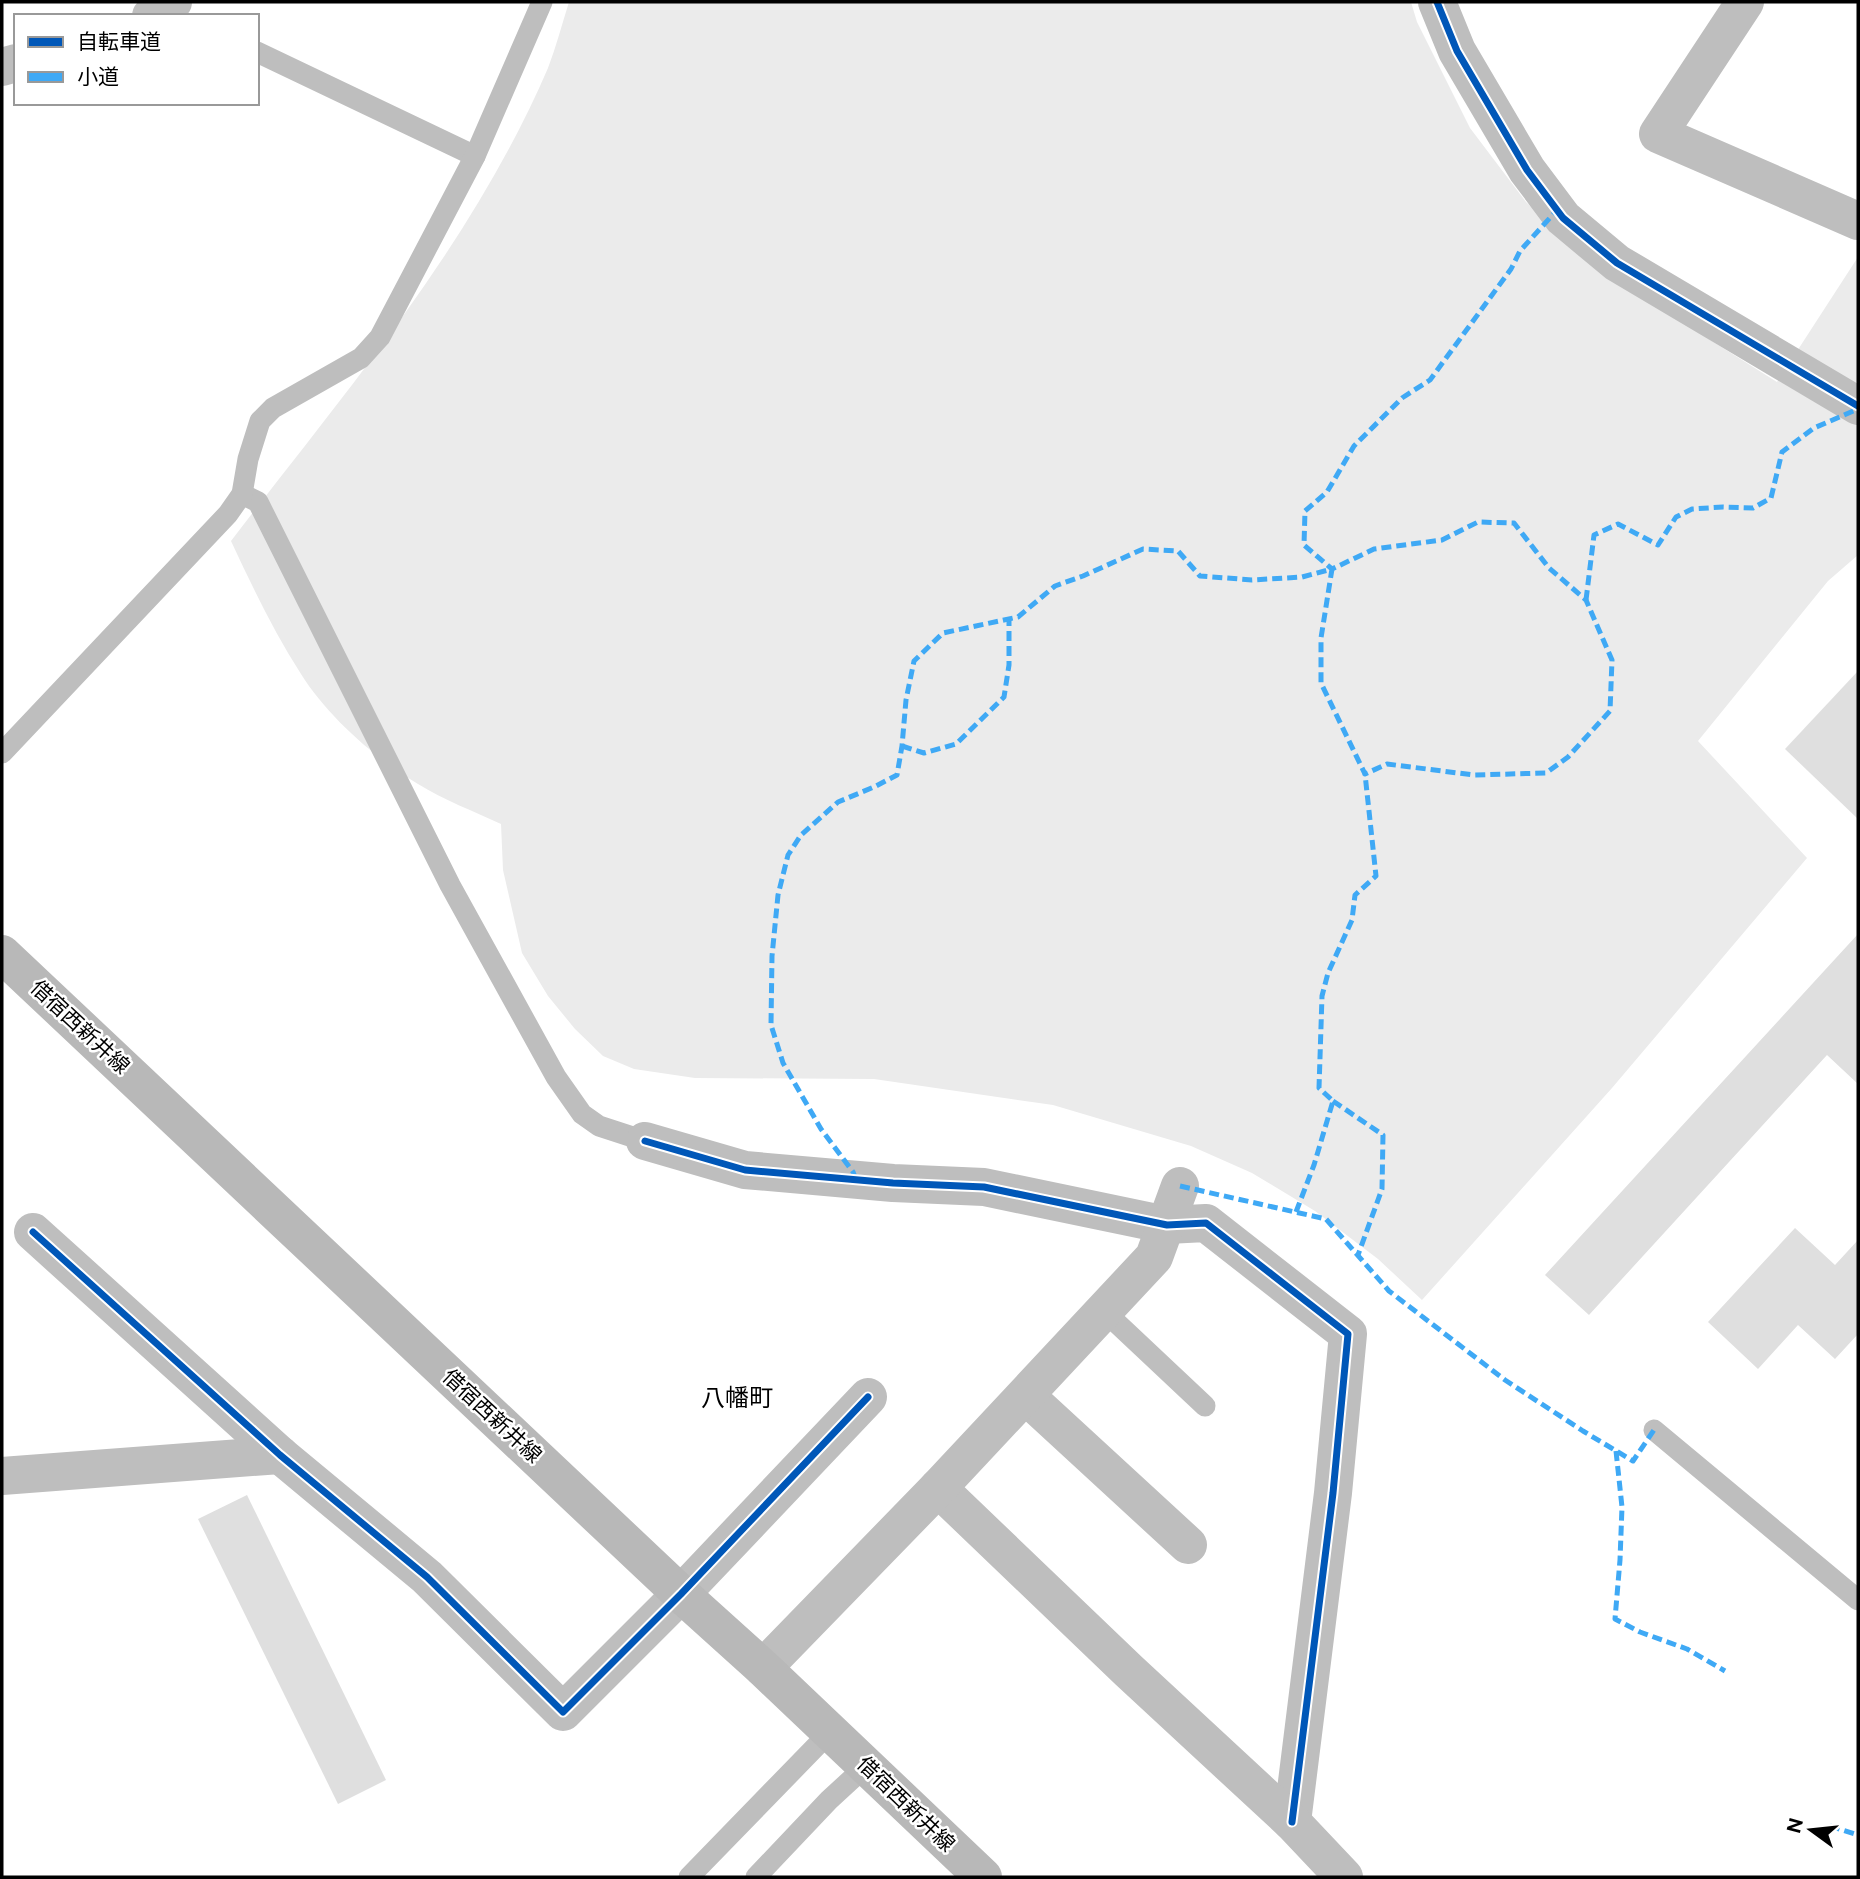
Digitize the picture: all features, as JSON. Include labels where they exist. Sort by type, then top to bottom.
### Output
[{"type":"main road","name":"借宿西新井線","points":[[2,954],[983,1877]]},
{"type":"street","points":[[1437,2],[1457,51],[1527,170],[1563,218],[1617,262],[1858,406]]},
{"type":"street","points":[[1745,2],[1658,134],[1858,221]]},
{"type":"street","points":[[645,1141],[745,1170],[893,1184],[984,1187],[1167,1225],[1206,1223],[1348,1334],[1333,1493],[1292,1822]]},
{"type":"street","points":[[763,1668],[1026,1396],[1154,1257],[1180,1186]]},
{"type":"street","points":[[33,1232],[280,1455],[427,1577],[563,1713],[869,1397]]},
{"type":"street","points":[[1026,1396],[1188,1545]]},
{"type":"street","points":[[2,1476],[280,1455]]},
{"type":"street","points":[[938,1488],[1292,1822],[1344,1877]]},
{"type":"lane","points":[[2,753],[228,514],[242,494],[248,459],[260,421],[274,408],[361,358],[380,337],[475,156],[542,2]]},
{"type":"lane","points":[[259,53],[475,156]]},
{"type":"lane","points":[[242,494],[258,502],[450,885],[556,1077],[582,1114],[599,1126],[645,1141]]},
{"type":"lane","points":[[1104,1311],[1205,1406]]},
{"type":"lane","points":[[1654,1430],[1858,1600]]},
{"type":"lane","points":[[689,1877],[830,1732]]},
{"type":"lane","points":[[756,1877],[829,1800],[866,1766]]},
{"type":"shaded area","points":[[569,2],[1411,2],[1417,22],[1470,128],[1526,202],[1599,270],[1777,382],[1858,257],[1858,555],[1828,581],[1698,741],[1807,858],[1612,1088],[1422,1300],[1378,1259],[1315,1211],[1252,1173],[1191,1146],[1053,1105],[874,1079],[695,1078],[634,1069],[603,1056],[575,1029],[548,996],[522,953],[503,870],[501,824],[428,790],[385,762],[339,721],[301,674],[255,592],[231,541],[362,372],[445,255],[483,195],[518,132],[548,68]]},
{"type":"building","points":[[1858,671],[1858,819],[1785,749]]},
{"type":"building","points":[[1858,934],[1858,1084],[1827,1055],[1589,1315],[1545,1275]]},
{"type":"building","points":[[1795,1228],[1835,1265],[1858,1240],[1858,1334],[1835,1359],[1798,1325],[1758,1369],[1708,1322]]},
{"type":"building","points":[[247,1495],[386,1780],[338,1804],[198,1519]]},
{"type":"marked path","points":[[856,1180],[821,1129],[783,1063],[771,1025],[772,956],[778,895],[788,855],[801,835],[838,802],[897,775],[906,700],[914,661],[943,633],[1018,617],[1055,586],[1143,549],[1178,551],[1200,576],[1252,580],[1302,577],[1332,569],[1321,638],[1321,683],[1365,774],[1387,764],[1474,775],[1546,773],[1568,757],[1610,711],[1612,660],[1586,600],[1549,568],[1514,523],[1478,522],[1442,540],[1374,549],[1332,569],[1304,545],[1305,511],[1327,492],[1354,446],[1402,398],[1430,380],[1511,269],[1520,251],[1557,210]]},
{"type":"marked path","points":[[1586,600],[1594,535],[1618,524],[1658,545],[1676,517],[1692,509],[1753,508],[1771,498],[1782,452],[1814,428],[1858,409]]},
{"type":"marked path","points":[[902,746],[924,753],[956,744],[1004,697],[1009,665],[1009,619]]},
{"type":"marked path","points":[[1296,1212],[1314,1165],[1333,1101],[1319,1088],[1322,996],[1328,973],[1352,920],[1355,895],[1376,876],[1365,774]]},
{"type":"marked path","points":[[1333,1101],[1383,1135],[1382,1189],[1358,1255]]},
{"type":"marked path","points":[[1180,1186],[1326,1219],[1389,1291],[1505,1380],[1583,1431],[1633,1461],[1654,1430]]},
{"type":"marked path","points":[[1616,1451],[1622,1507],[1615,1619],[1640,1632],[1687,1649],[1725,1671]]},
{"type":"marked path","points":[[1830,1826],[1858,1835]]},
{"type":"cycle path","points":[[1437,2],[1457,51],[1527,170],[1563,218],[1617,263],[1858,406]]},
{"type":"cycle path","points":[[645,1141],[745,1170],[893,1183],[984,1187],[1167,1225],[1206,1223],[1348,1334],[1333,1493],[1292,1822]]},
{"type":"cycle path","points":[[33,1232],[280,1455],[427,1577],[563,1712],[681,1594],[868,1397]]},
{"type":"district","name":"八幡町","points":[[737,1398]]}]
